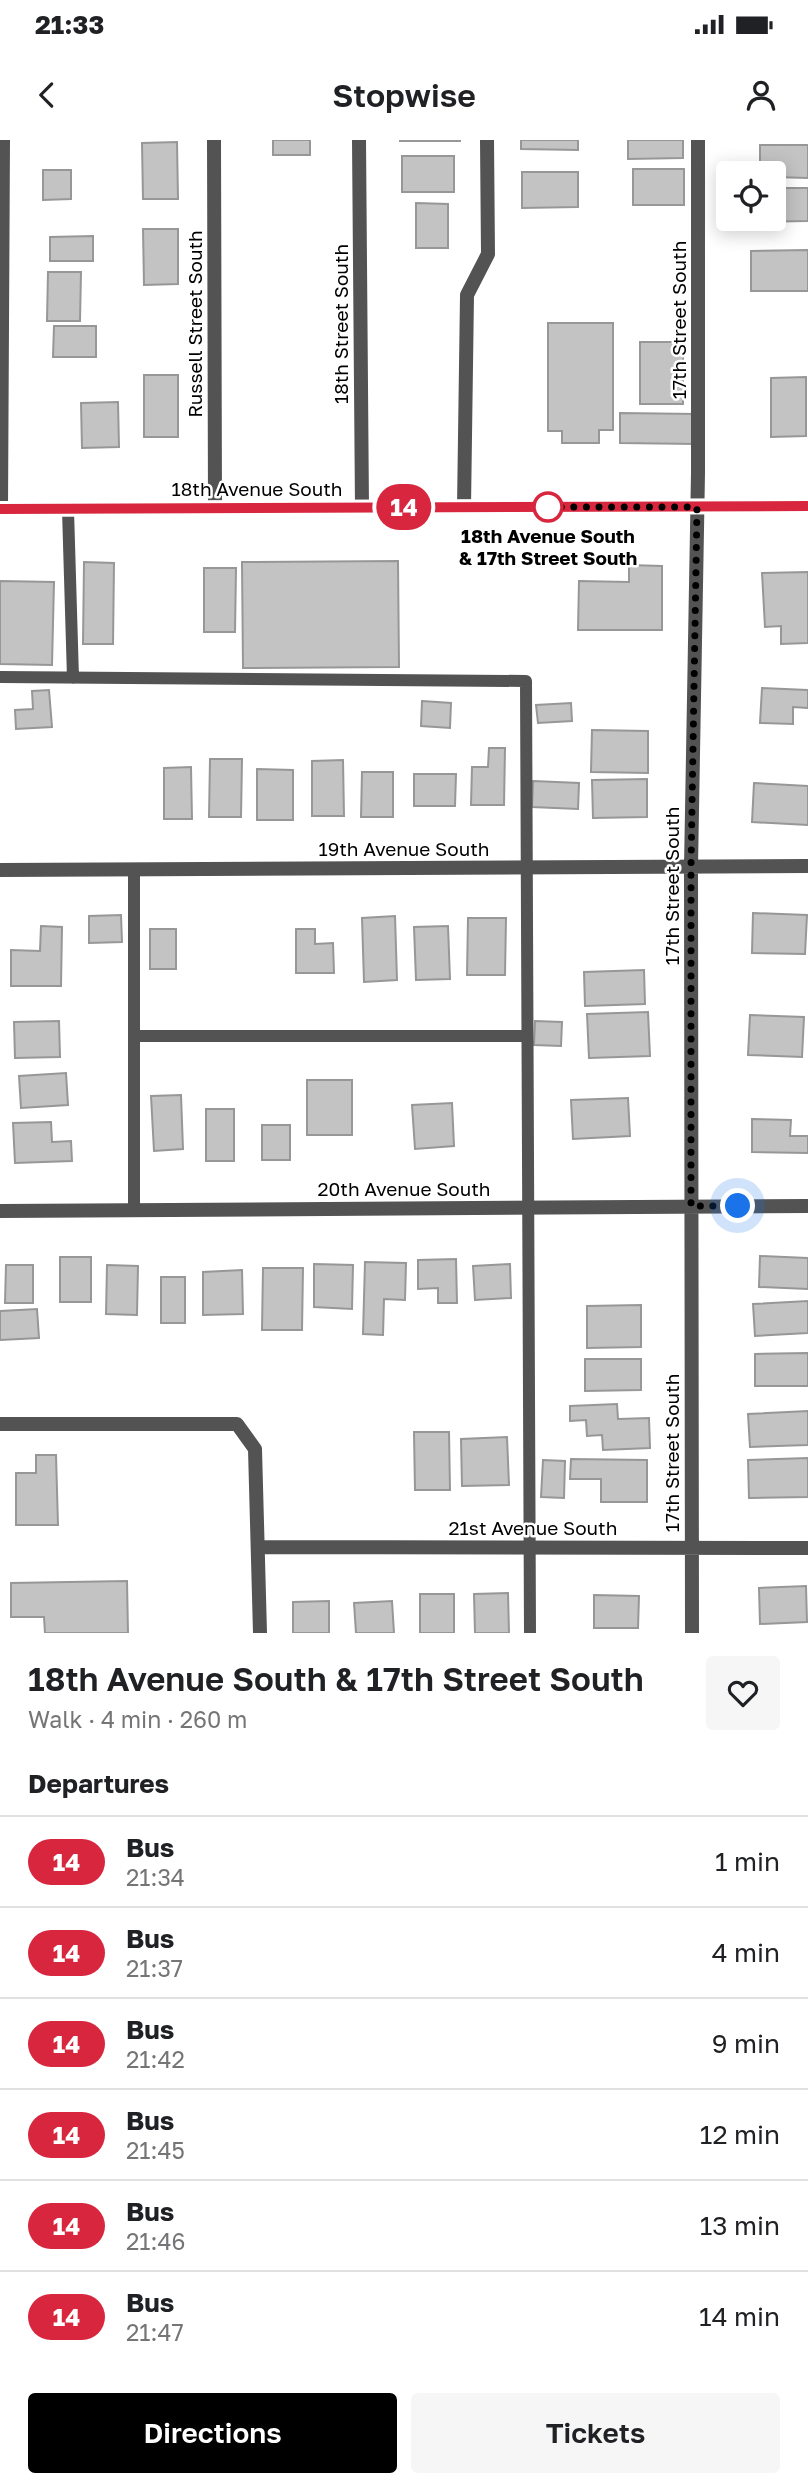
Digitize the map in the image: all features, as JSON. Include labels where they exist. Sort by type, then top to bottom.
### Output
[{"type":"street","points":[[1,509],[3,140]]},
{"type":"street","name":"Russell Street South","points":[[214,140],[215,508]]},
{"type":"street","name":"18th Street South","points":[[359,140],[362,508]]},
{"type":"street","points":[[464,507],[467,295],[488,254],[487,140]]},
{"type":"street","name":"17th Street South","points":[[692,1633],[691,867],[697,507],[698,140]]},
{"type":"street","name":"18th Avenue South","points":[[1,509],[808,506]]},
{"type":"street","name":"19th Avenue South","points":[[0,870],[808,866]]},
{"type":"street","name":"20th Avenue South","points":[[0,1211],[808,1206]]},
{"type":"street","points":[[0,1424],[237,1424],[255,1449],[260,1633]]},
{"type":"street","name":"21st Avenue South","points":[[258,1547],[808,1548]]},
{"type":"lane","points":[[68,510],[73,678]]},
{"type":"lane","points":[[0,677],[526,681],[530,1633]]},
{"type":"lane","points":[[134,869],[134,1210]]},
{"type":"lane","points":[[134,1036],[527,1036]]},
{"type":"building","points":[[273,140],[310,140],[310,155],[273,155]]},
{"type":"building","points":[[460,140],[460,141],[400,141]]},
{"type":"building","points":[[521,140],[578,140],[578,150],[521,149]]},
{"type":"building","points":[[628,140],[683,140],[683,158],[628,159]]},
{"type":"building","points":[[177,142],[178,199],[143,199],[142,143]]},
{"type":"building","points":[[760,145],[808,145],[808,178],[786,177],[786,161],[760,161]]},
{"type":"building","points":[[402,156],[454,156],[454,192],[402,192]]},
{"type":"building","points":[[633,169],[684,169],[684,205],[633,205]]},
{"type":"building","points":[[43,170],[71,170],[71,199],[43,200]]},
{"type":"building","points":[[522,172],[578,172],[578,207],[522,208]]},
{"type":"building","points":[[786,188],[808,188],[808,221],[786,221]]},
{"type":"building","points":[[416,203],[448,204],[448,248],[416,248]]},
{"type":"building","points":[[143,229],[178,229],[178,284],[144,285]]},
{"type":"building","points":[[93,236],[93,261],[50,261],[50,237]]},
{"type":"building","points":[[808,250],[808,291],[751,291],[751,251]]},
{"type":"building","points":[[48,272],[81,272],[80,321],[47,321]]},
{"type":"building","points":[[548,323],[613,323],[613,430],[599,430],[599,443],[562,443],[562,431],[548,431]]},
{"type":"building","points":[[54,326],[96,326],[96,357],[53,357]]},
{"type":"building","points":[[640,342],[683,342],[683,404],[640,404]]},
{"type":"building","points":[[144,375],[178,375],[178,437],[144,437]]},
{"type":"building","points":[[806,377],[806,436],[771,437],[771,378]]},
{"type":"building","points":[[118,402],[119,447],[82,448],[81,403]]},
{"type":"building","points":[[620,413],[696,414],[696,444],[620,443]]},
{"type":"building","points":[[398,561],[399,667],[243,668],[242,562]]},
{"type":"building","points":[[84,562],[114,563],[113,644],[83,644]]},
{"type":"building","points":[[629,565],[662,566],[662,630],[578,630],[579,581],[629,582]]},
{"type":"building","points":[[204,568],[236,568],[235,632],[204,632]]},
{"type":"building","points":[[808,572],[808,643],[781,644],[781,626],[765,627],[762,573]]},
{"type":"building","points":[[0,581],[54,582],[52,665],[0,664]]},
{"type":"building","points":[[762,688],[808,690],[808,708],[793,707],[793,724],[760,723]]},
{"type":"building","points":[[49,690],[52,727],[16,729],[15,710],[33,709],[32,691]]},
{"type":"building","points":[[422,701],[451,703],[450,728],[421,726]]},
{"type":"building","points":[[571,703],[572,721],[538,723],[536,705]]},
{"type":"building","points":[[592,730],[648,731],[648,773],[591,772]]},
{"type":"building","points":[[489,748],[505,748],[504,805],[471,805],[472,767],[488,767]]},
{"type":"building","points":[[210,759],[242,759],[241,817],[209,817]]},
{"type":"building","points":[[343,760],[344,816],[312,816],[312,761]]},
{"type":"building","points":[[191,767],[192,819],[164,819],[164,768]]},
{"type":"building","points":[[257,769],[293,770],[293,820],[257,820]]},
{"type":"building","points":[[362,772],[393,772],[393,817],[361,817]]},
{"type":"building","points":[[414,774],[456,774],[455,806],[414,806]]},
{"type":"building","points":[[647,779],[647,817],[593,818],[592,780]]},
{"type":"building","points":[[533,781],[579,783],[578,809],[532,807]]},
{"type":"building","points":[[754,783],[808,786],[808,825],[752,822]]},
{"type":"building","points":[[753,913],[807,915],[805,954],[752,953]]},
{"type":"building","points":[[121,915],[122,942],[89,943],[89,916]]},
{"type":"building","points":[[395,916],[397,980],[364,982],[362,918]]},
{"type":"building","points":[[468,918],[506,918],[505,975],[467,975]]},
{"type":"building","points":[[41,926],[62,927],[61,986],[11,986],[11,950],[40,951]]},
{"type":"building","points":[[448,926],[450,979],[416,980],[414,927]]},
{"type":"building","points":[[150,929],[176,929],[176,969],[150,969]]},
{"type":"building","points":[[296,929],[315,929],[315,944],[333,943],[334,973],[296,973]]},
{"type":"building","points":[[644,970],[645,1004],[585,1006],[584,972]]},
{"type":"building","points":[[648,1012],[650,1056],[589,1058],[587,1014]]},
{"type":"building","points":[[750,1015],[804,1017],[802,1057],[748,1055]]},
{"type":"building","points":[[59,1021],[60,1057],[15,1058],[14,1022]]},
{"type":"building","points":[[535,1021],[562,1022],[561,1046],[534,1045]]},
{"type":"building","points":[[66,1073],[68,1105],[21,1108],[19,1076]]},
{"type":"building","points":[[307,1080],[352,1080],[352,1135],[307,1135]]},
{"type":"building","points":[[181,1095],[183,1149],[154,1151],[151,1096]]},
{"type":"building","points":[[628,1098],[630,1136],[573,1139],[571,1100]]},
{"type":"building","points":[[452,1103],[454,1146],[415,1149],[412,1105]]},
{"type":"building","points":[[206,1109],[234,1109],[234,1161],[206,1161]]},
{"type":"building","points":[[752,1119],[791,1120],[790,1136],[808,1136],[808,1153],[752,1152]]},
{"type":"building","points":[[51,1122],[52,1142],[71,1141],[72,1161],[15,1163],[13,1123]]},
{"type":"building","points":[[262,1125],[290,1125],[290,1160],[262,1160]]},
{"type":"building","points":[[760,1256],[808,1258],[808,1289],[759,1287]]},
{"type":"building","points":[[60,1257],[91,1257],[91,1302],[60,1302]]},
{"type":"building","points":[[456,1259],[457,1303],[438,1303],[438,1288],[418,1289],[418,1260]]},
{"type":"building","points":[[365,1262],[406,1263],[405,1300],[384,1299],[383,1335],[363,1334]]},
{"type":"building","points":[[314,1264],[353,1265],[352,1309],[314,1307]]},
{"type":"building","points":[[510,1264],[511,1298],[475,1300],[473,1266]]},
{"type":"building","points":[[6,1265],[33,1265],[33,1303],[5,1303]]},
{"type":"building","points":[[107,1265],[138,1266],[137,1315],[106,1314]]},
{"type":"building","points":[[263,1268],[303,1268],[302,1330],[262,1330]]},
{"type":"building","points":[[242,1270],[243,1314],[203,1315],[203,1272]]},
{"type":"building","points":[[161,1277],[185,1277],[185,1323],[161,1323]]},
{"type":"building","points":[[808,1301],[808,1333],[755,1336],[753,1304]]},
{"type":"building","points":[[641,1305],[641,1347],[587,1348],[587,1306]]},
{"type":"building","points":[[37,1309],[39,1338],[0,1340],[0,1311]]},
{"type":"building","points":[[808,1353],[808,1386],[755,1386],[755,1354]]},
{"type":"building","points":[[585,1359],[641,1359],[641,1390],[585,1391]]},
{"type":"building","points":[[617,1404],[618,1419],[649,1418],[650,1448],[603,1450],[602,1435],[587,1436],[586,1420],[570,1421],[570,1406]]},
{"type":"building","points":[[808,1411],[808,1445],[750,1447],[748,1414]]},
{"type":"building","points":[[414,1432],[449,1432],[450,1490],[415,1490]]},
{"type":"building","points":[[507,1437],[509,1485],[462,1486],[461,1439]]},
{"type":"building","points":[[36,1455],[56,1455],[58,1525],[16,1525],[16,1473],[36,1473]]},
{"type":"building","points":[[808,1458],[808,1497],[749,1498],[748,1460]]},
{"type":"building","points":[[571,1459],[647,1460],[647,1502],[601,1502],[601,1479],[570,1479]]},
{"type":"building","points":[[543,1460],[565,1461],[564,1498],[541,1497]]},
{"type":"building","points":[[127,1581],[128,1633],[45,1633],[44,1617],[11,1617],[11,1583]]},
{"type":"building","points":[[806,1586],[807,1622],[760,1624],[759,1588]]},
{"type":"building","points":[[508,1593],[509,1633],[475,1633],[474,1594]]},
{"type":"building","points":[[420,1594],[454,1594],[454,1633],[420,1633]]},
{"type":"building","points":[[594,1595],[639,1596],[638,1628],[594,1628]]},
{"type":"building","points":[[329,1601],[329,1633],[293,1633],[293,1602]]},
{"type":"building","points":[[392,1601],[394,1633],[356,1633],[354,1603]]},
{"type":"bus line","name":"14","points":[[0,509],[808,506]]},
{"type":"place","name":"18th Avenue South & 17th Street South","points":[[548,507]]},
{"type":"route","points":[[548,507],[542,507],[697,507],[691,867],[691,1206],[738,1206]]}]
